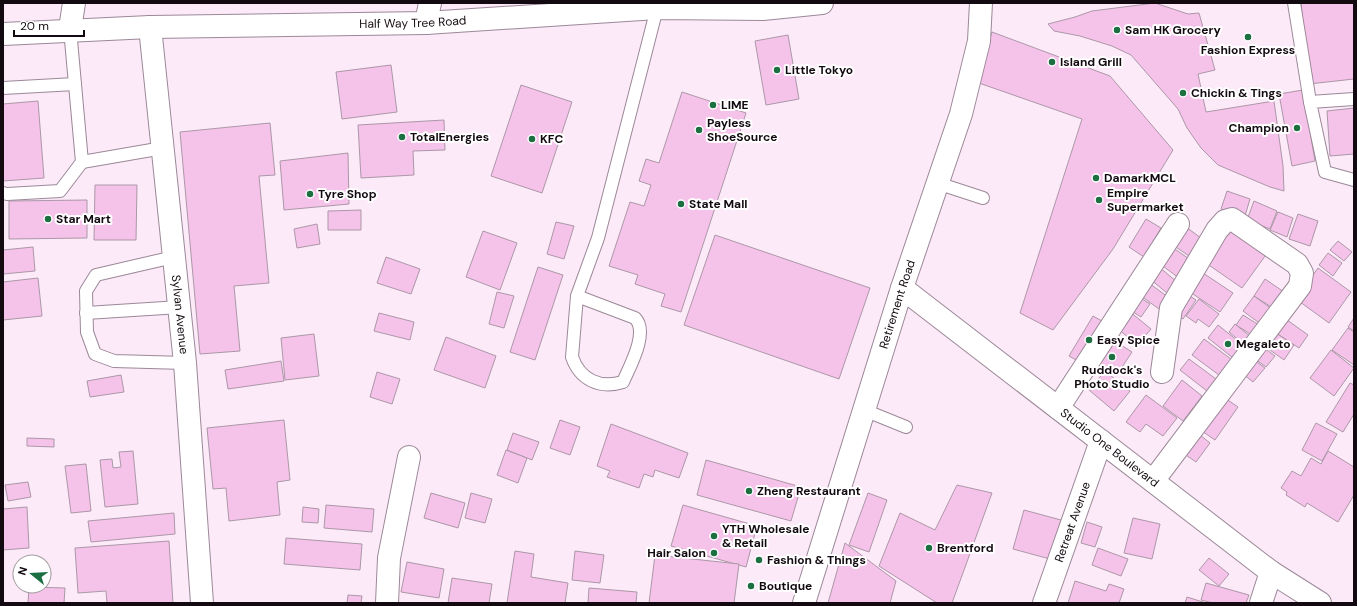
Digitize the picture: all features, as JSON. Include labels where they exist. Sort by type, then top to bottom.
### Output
[{"type":"street","points":[[70,29],[74,3]]},
{"type":"street","name":"Half Way Tree Road","points":[[3,34],[70,29],[150,27],[428,13],[763,6],[822,3]]},
{"type":"street","name":"Retirement Road","points":[[804,603],[902,288],[961,114],[980,41],[981,3]]},
{"type":"street","name":"Sylvan Avenue","points":[[150,27],[185,362],[202,603]]},
{"type":"street","points":[[1153,481],[1300,286],[1302,273],[1298,264],[1232,219],[1225,221],[1217,230],[1171,308],[1162,372]]},
{"type":"street","points":[[1058,408],[1178,224]]},
{"type":"street","name":"Studio One Boulevard","points":[[902,288],[1271,572],[1320,603]]},
{"type":"street","name":"Retreat Avenue","points":[[1044,603],[1101,441]]},
{"type":"street","points":[[387,603],[389,558],[409,457]]},
{"type":"street","points":[[1261,603],[1271,572]]},
{"type":"lane","points":[[1294,3],[1310,102],[1325,172],[1354,180]]},
{"type":"lane","points":[[577,296],[635,318],[639,323],[640,336],[623,382],[607,385],[600,384],[585,377],[575,365],[572,357],[577,296],[598,238],[657,8]]},
{"type":"lane","points":[[3,193],[60,191],[82,162],[70,29]]},
{"type":"lane","points":[[3,88],[75,84]]},
{"type":"lane","points":[[1310,102],[1354,99]]},
{"type":"lane","points":[[82,162],[163,148]]},
{"type":"lane","points":[[937,183],[983,198]]},
{"type":"lane","points":[[174,257],[96,275],[86,291],[87,332],[95,354],[114,361],[185,362]]},
{"type":"lane","points":[[86,313],[180,307]]},
{"type":"lane","points":[[864,410],[906,427]]},
{"type":"building","name":"Chickin & Tings","points":[[1155,3],[1188,14],[1199,13],[1215,70],[1198,74],[1206,112],[1274,101],[1283,166],[1284,191],[1270,187],[1218,165],[1201,148],[1187,128],[1178,109],[1131,55],[1112,46],[1080,36],[1054,31],[1048,24],[1092,11]]},
{"type":"building","points":[[1301,3],[1354,3],[1354,79],[1309,84]]},
{"type":"building","name":"Empire Supermarket","points":[[992,32],[1110,76],[1173,150],[1113,249],[1053,330],[1020,313],[1082,119],[976,82]]},
{"type":"building","name":"Little Tokyo","points":[[788,35],[799,99],[766,105],[755,41]]},
{"type":"building","name":"TotalEnergies","points":[[391,65],[397,112],[342,119],[336,72]]},
{"type":"building","name":"KFC","points":[[521,85],[572,102],[542,193],[491,176]]},
{"type":"building","name":"Champion","points":[[1303,90],[1315,161],[1292,166],[1279,94]]},
{"type":"building","name":"State Mall","points":[[682,92],[746,113],[681,312],[661,306],[665,294],[635,284],[638,275],[609,266],[630,202],[644,206],[651,185],[639,181],[646,159],[659,163]]},
{"type":"building","points":[[38,101],[44,178],[3,181],[3,104]]},
{"type":"building","points":[[1354,108],[1354,154],[1330,156],[1327,111]]},
{"type":"building","name":"TotalEnergies","points":[[444,120],[445,150],[413,151],[414,175],[361,178],[358,125]]},
{"type":"building","points":[[270,123],[275,175],[259,176],[269,283],[234,286],[240,351],[200,354],[180,132]]},
{"type":"building","points":[[348,153],[349,204],[284,210],[280,161]]},
{"type":"building","points":[[95,185],[137,185],[136,240],[94,240]]},
{"type":"building","points":[[1227,191],[1250,199],[1245,216],[1221,209]]},
{"type":"building","name":"Star Mart","points":[[87,200],[87,238],[9,239],[9,201]]},
{"type":"building","points":[[1254,201],[1277,211],[1270,229],[1247,220]]},
{"type":"building","points":[[361,210],[361,230],[328,230],[328,211]]},
{"type":"building","points":[[1278,212],[1293,218],[1287,237],[1270,230]]},
{"type":"building","points":[[1298,214],[1318,221],[1310,246],[1289,239]]},
{"type":"building","points":[[1146,219],[1161,228],[1144,257],[1129,247]]},
{"type":"building","points":[[556,222],[574,226],[564,259],[547,254]]},
{"type":"building","points":[[317,224],[320,244],[297,248],[294,229]]},
{"type":"building","points":[[1228,224],[1268,252],[1242,288],[1203,261]]},
{"type":"building","points":[[1186,227],[1201,238],[1189,256],[1173,245]]},
{"type":"building","points":[[483,231],[517,243],[500,290],[466,277]]},
{"type":"building","points":[[715,235],[870,288],[839,379],[684,325]]},
{"type":"building","points":[[1338,241],[1352,252],[1344,261],[1330,250]]},
{"type":"building","points":[[33,247],[35,271],[3,274],[3,250]]},
{"type":"building","points":[[1172,247],[1192,261],[1179,278],[1160,264]]},
{"type":"building","points":[[1328,253],[1342,263],[1333,276],[1319,265]]},
{"type":"building","points":[[386,257],[420,269],[411,294],[377,283]]},
{"type":"building","points":[[1158,266],[1177,282],[1168,294],[1149,278]]},
{"type":"building","points":[[538,267],[563,275],[535,360],[510,352]]},
{"type":"building","points":[[1318,268],[1351,292],[1329,323],[1296,299]]},
{"type":"building","points":[[1203,273],[1233,293],[1220,312],[1190,292]]},
{"type":"building","points":[[38,278],[42,316],[3,320],[3,282]]},
{"type":"building","points":[[1265,279],[1284,292],[1273,308],[1254,296]]},
{"type":"building","points":[[1146,281],[1168,297],[1159,309],[1137,293]]},
{"type":"building","points":[[497,292],[514,296],[504,328],[489,324]]},
{"type":"building","points":[[1187,294],[1196,300],[1183,319],[1174,313]]},
{"type":"building","points":[[1136,295],[1150,304],[1141,317],[1127,308]]},
{"type":"building","points":[[1254,296],[1272,309],[1262,325],[1243,311]]},
{"type":"building","points":[[1199,299],[1219,314],[1209,327],[1198,319],[1196,323],[1186,316]]},
{"type":"building","points":[[1129,311],[1151,329],[1137,345],[1116,327]]},
{"type":"building","points":[[379,313],[414,322],[410,340],[374,331]]},
{"type":"building","points":[[1243,315],[1259,325],[1252,335],[1236,325]]},
{"type":"building","name":"Easy Spice","points":[[1093,316],[1109,325],[1085,365],[1069,356]]},
{"type":"building","points":[[1283,317],[1308,335],[1299,348],[1273,331]]},
{"type":"building","points":[[1354,318],[1354,331],[1348,327]]},
{"type":"building","points":[[1235,324],[1251,337],[1245,345],[1229,332]]},
{"type":"building","points":[[1218,325],[1243,345],[1233,358],[1208,338]]},
{"type":"building","points":[[1348,328],[1354,332],[1354,365],[1332,350]]},
{"type":"building","points":[[1273,331],[1294,345],[1284,360],[1263,345]]},
{"type":"building","points":[[314,334],[319,376],[285,380],[281,338]]},
{"type":"building","points":[[446,337],[496,356],[485,388],[434,370]]},
{"type":"building","name":"Ruddock's Photo Studio","points":[[1108,337],[1132,352],[1116,376],[1093,361]]},
{"type":"building","points":[[1204,339],[1235,362],[1223,378],[1192,355]]},
{"type":"building","points":[[1259,344],[1275,356],[1266,367],[1251,356]]},
{"type":"building","points":[[1331,350],[1354,368],[1334,396],[1310,378]]},
{"type":"building","points":[[1249,356],[1265,368],[1253,382],[1238,370]]},
{"type":"building","points":[[1189,359],[1216,379],[1207,391],[1180,370]]},
{"type":"building","points":[[281,361],[284,381],[228,389],[225,370]]},
{"type":"building","points":[[1105,371],[1130,391],[1114,411],[1089,390]]},
{"type":"building","points":[[377,372],[400,379],[392,404],[370,397]]},
{"type":"building","points":[[121,375],[124,392],[90,397],[87,381]]},
{"type":"building","points":[[1182,380],[1202,396],[1183,421],[1163,406]]},
{"type":"building","points":[[1350,383],[1354,385],[1354,414],[1343,432],[1326,422]]},
{"type":"building","points":[[1146,395],[1177,418],[1163,436],[1146,424],[1140,432],[1126,422]]},
{"type":"building","points":[[1222,396],[1238,407],[1215,440],[1199,429]]},
{"type":"building","points":[[284,420],[290,480],[277,482],[280,515],[229,521],[226,488],[213,489],[207,428]]},
{"type":"building","points":[[560,420],[580,427],[570,455],[550,448]]},
{"type":"building","points":[[1316,423],[1337,434],[1322,461],[1302,450]]},
{"type":"building","points":[[611,424],[688,453],[679,478],[655,470],[653,477],[644,474],[639,488],[607,477],[610,471],[597,466]]},
{"type":"building","points":[[1195,431],[1210,443],[1196,462],[1180,451]]},
{"type":"building","points":[[513,433],[539,442],[532,460],[507,450]]},
{"type":"building","points":[[27,438],[54,439],[54,447],[27,446]]},
{"type":"building","points":[[506,450],[527,458],[518,483],[497,475]]},
{"type":"building","points":[[133,451],[138,504],[105,507],[100,460],[112,459],[113,468],[121,467],[119,452]]},
{"type":"building","points":[[1328,451],[1354,467],[1354,495],[1338,522],[1307,503],[1305,507],[1286,495],[1287,492],[1281,488],[1292,471],[1301,476],[1311,458],[1321,464]]},
{"type":"building","name":"Zheng Restaurant","points":[[706,460],[801,487],[791,521],[697,495]]},
{"type":"building","points":[[86,464],[91,511],[71,513],[65,466]]},
{"type":"building","points":[[28,482],[31,497],[8,501],[5,485]]},
{"type":"building","name":"Brentford","points":[[957,485],[992,493],[952,603],[937,603],[879,566],[900,513],[935,530]]},
{"type":"building","points":[[431,493],[465,503],[458,528],[424,518]]},
{"type":"building","points":[[471,493],[492,499],[485,523],[465,518]]},
{"type":"building","points":[[868,493],[887,500],[869,552],[849,545]]},
{"type":"building","points":[[326,505],[374,509],[372,532],[324,528]]},
{"type":"building","name":"YTH Wholesale & Retail","points":[[683,505],[757,526],[746,567],[671,546]]},
{"type":"building","points":[[27,507],[29,548],[3,550],[3,509]]},
{"type":"building","points":[[303,507],[319,509],[318,523],[302,522]]},
{"type":"building","points":[[1024,510],[1061,520],[1050,559],[1013,549]]},
{"type":"building","points":[[174,513],[175,534],[91,542],[88,521]]},
{"type":"building","points":[[1133,518],[1160,524],[1152,559],[1124,553]]},
{"type":"building","points":[[1087,522],[1102,527],[1095,547],[1081,543]]},
{"type":"building","points":[[286,538],[362,544],[360,570],[284,564]]},
{"type":"building","points":[[169,541],[173,603],[107,603],[106,591],[78,593],[75,548]]},
{"type":"building","points":[[845,543],[896,581],[890,603],[828,603]]},
{"type":"building","points":[[1098,548],[1128,559],[1121,576],[1092,565]]},
{"type":"building","points":[[515,551],[534,554],[531,577],[568,583],[565,603],[507,603]]},
{"type":"building","points":[[575,551],[604,555],[600,583],[572,580]]},
{"type":"building","points":[[655,555],[739,564],[734,603],[649,603]]},
{"type":"building","points":[[1209,558],[1229,574],[1219,586],[1199,570]]},
{"type":"building","points":[[407,562],[444,569],[439,598],[401,592]]},
{"type":"building","points":[[452,578],[492,584],[489,603],[448,603]]},
{"type":"building","points":[[1075,581],[1106,591],[1109,584],[1124,589],[1119,603],[1068,603]]},
{"type":"building","points":[[1206,583],[1249,595],[1246,603],[1213,603],[1201,600]]},
{"type":"building","points":[[52,588],[65,588],[64,603],[28,603],[29,594],[52,594]]},
{"type":"building","points":[[589,588],[637,592],[636,603],[588,603]]},
{"type":"building","points":[[348,595],[362,596],[361,603],[347,603]]},
{"type":"building","points":[[1187,597],[1206,603],[1185,603]]},
{"type":"place","name":"Sam HK Grocery","points":[[1117,30]]},
{"type":"place","name":"Fashion Express","points":[[1248,37]]},
{"type":"place","name":"Island Grill","points":[[1052,62]]},
{"type":"place","name":"Little Tokyo","points":[[777,70]]},
{"type":"place","name":"Chickin & Tings","points":[[1183,93]]},
{"type":"place","name":"LIME","points":[[713,105]]},
{"type":"place","name":"Champion","points":[[1297,128]]},
{"type":"place","name":"Payless ShoeSource","points":[[699,130]]},
{"type":"place","name":"TotalEnergies","points":[[402,137]]},
{"type":"place","name":"KFC","points":[[532,139]]},
{"type":"place","name":"DamarkMCL","points":[[1096,178]]},
{"type":"place","name":"Tyre Shop","points":[[310,194]]},
{"type":"place","name":"Empire Supermarket","points":[[1099,200]]},
{"type":"place","name":"State Mall","points":[[681,204]]},
{"type":"place","name":"Star Mart","points":[[48,219]]},
{"type":"place","name":"Easy Spice","points":[[1089,340]]},
{"type":"place","name":"Megaleto","points":[[1228,344]]},
{"type":"place","name":"Ruddock's Photo Studio","points":[[1112,357]]},
{"type":"place","name":"Zheng Restaurant","points":[[749,491]]},
{"type":"place","name":"YTH Wholesale & Retail","points":[[714,536]]},
{"type":"place","name":"Brentford","points":[[929,548]]},
{"type":"place","name":"Hair Salon","points":[[714,553]]},
{"type":"place","name":"Fashion & Things","points":[[759,560]]},
{"type":"place","name":"Boutique","points":[[751,586]]}]
